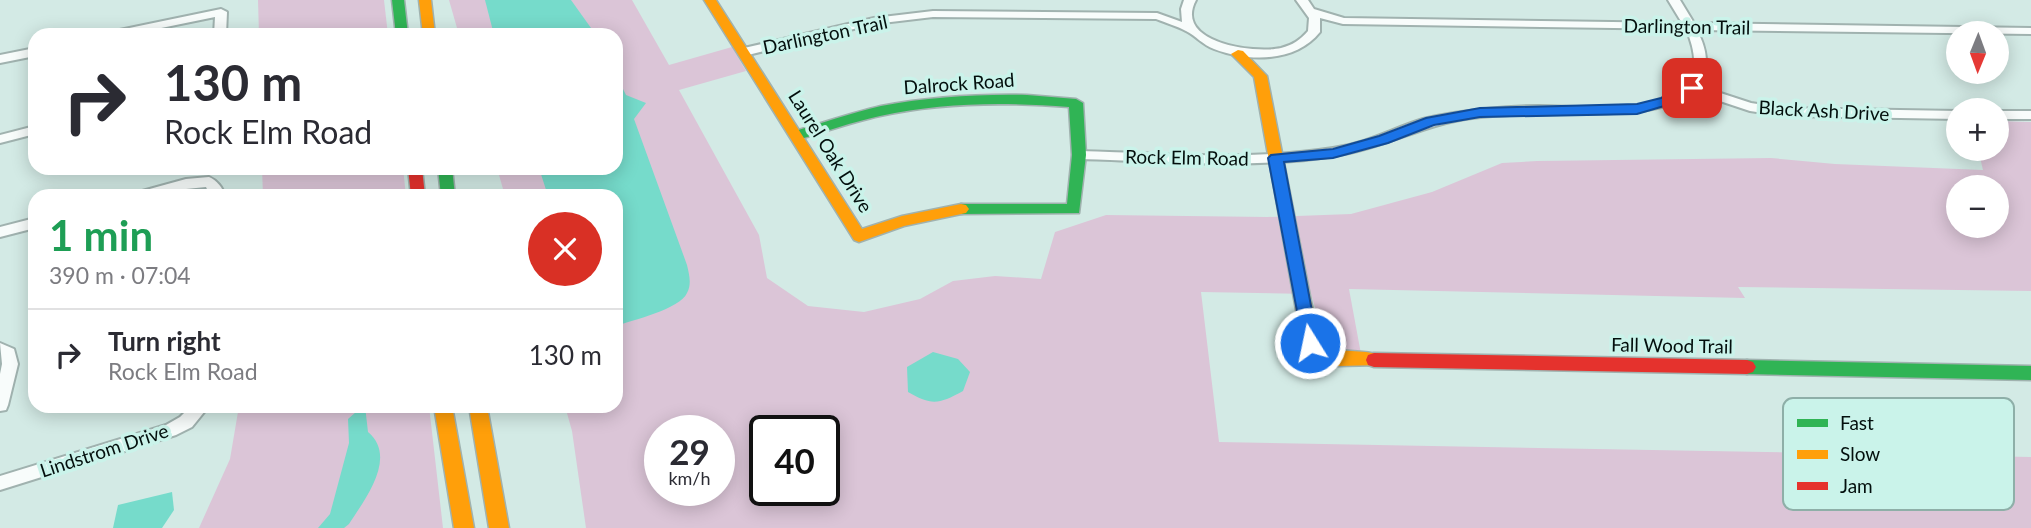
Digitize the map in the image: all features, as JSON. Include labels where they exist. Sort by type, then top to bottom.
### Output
[{"type":"street","points":[[398,0],[401,28]]},
{"type":"street","points":[[425,0],[428,28]]},
{"type":"street","name":"Laurel Oak Drive","points":[[710,0],[859,236],[902,221],[958,209],[1074,209],[1079,155]]},
{"type":"street","points":[[1302,0],[1312,12],[1313,31]]},
{"type":"street","points":[[1674,0],[1699,45],[1701,60],[1692,88]]},
{"type":"street","points":[[1188,2],[1186,20],[1191,29]]},
{"type":"street","name":"Darlington Trail","points":[[1157,16],[1188,2]]},
{"type":"street","points":[[144,28],[221,12],[220,28]]},
{"type":"street","name":"Darlington Trail","points":[[1312,12],[1343,21],[2031,31]]},
{"type":"street","name":"Darlington Trail","points":[[744,52],[874,21],[933,14],[1157,16],[1191,29],[1202,40],[1238,54],[1274,55],[1300,46],[1313,31],[1343,21]]},
{"type":"street","points":[[0,59],[28,53]]},
{"type":"street","points":[[1238,54],[1260,76],[1276,158]]},
{"type":"street","points":[[1260,76],[1274,55]]},
{"type":"street","name":"Black Ash Drive","points":[[1692,88],[1750,107],[1784,112],[1946,115]]},
{"type":"street","name":"Rock Elm Road","points":[[1079,155],[1276,158],[1333,153],[1383,140],[1431,121],[1480,113],[1637,109],[1666,101],[1692,88]]},
{"type":"street","name":"Dalrock Road","points":[[797,135],[883,110],[946,101],[1068,102],[1076,103],[1079,155]]},
{"type":"street","points":[[2009,115],[2031,115]]},
{"type":"street","points":[[0,139],[28,132]]},
{"type":"street","name":"Fall Wood Trail","points":[[1276,158],[1310,343],[1314,352],[1338,359],[2031,373]]},
{"type":"street","points":[[167,189],[209,182],[215,189]]},
{"type":"street","points":[[0,232],[28,225]]},
{"type":"street","points":[[0,349],[9,353],[10,364],[0,405]]},
{"type":"street","name":"Lindstrom Drive","points":[[0,483],[170,430],[186,422],[194,413]]},
{"type":"street","points":[[444,413],[464,528]]},
{"type":"street","points":[[479,413],[499,528]]},
{"type":"shaded area","points":[[258,0],[384,0],[387,28],[259,28]]},
{"type":"shaded area","points":[[449,0],[632,0],[669,65],[732,47],[746,71],[679,90],[759,235],[767,278],[808,306],[864,312],[920,299],[953,281],[995,276],[1041,279],[1055,232],[1106,215],[1267,217],[1351,214],[1432,192],[1502,163],[1537,161],[1771,158],[1835,164],[1983,170],[1981,161],[2009,161],[2009,121],[2031,122],[2031,291],[1738,287],[1745,298],[1349,289],[1361,354],[1327,349],[1311,294],[1201,292],[1219,442],[1783,452],[1783,510],[2014,510],[2014,457],[2031,457],[2031,528],[586,528],[567,413],[623,413],[623,189],[503,189],[499,175],[623,175],[623,28],[457,28]]},
{"type":"shaded area","points":[[485,0],[571,0],[591,28],[492,28]]},
{"type":"shaded area","points":[[623,89],[626,95],[646,103],[634,119],[687,265],[690,283],[683,299],[655,313],[623,324],[623,189],[546,189],[541,175],[623,175]]},
{"type":"shaded area","points":[[262,175],[404,175],[405,189],[263,189]]},
{"type":"shaded area","points":[[933,352],[958,359],[970,372],[963,391],[936,402],[923,400],[908,392],[907,367]]},
{"type":"shaded area","points":[[238,413],[430,413],[443,528],[199,528],[230,459]]},
{"type":"shaded area","points":[[355,413],[366,413],[368,432],[380,453],[376,478],[349,524],[344,528],[318,528],[330,514],[349,443],[348,419]]},
{"type":"shaded area","points":[[172,492],[174,510],[162,528],[113,528],[118,505]]},
{"type":"traffic: fast","points":[[398,0],[401,28]]},
{"type":"traffic: fast","points":[[797,135],[870,113],[929,103],[1003,99],[1076,103],[1079,155],[1074,209],[961,209]]},
{"type":"traffic: fast","points":[[446,175],[447,189]]},
{"type":"traffic: fast","points":[[1747,367],[2031,373]]},
{"type":"traffic: slow","points":[[425,0],[428,28]]},
{"type":"traffic: slow","points":[[710,0],[859,236],[902,221],[961,209]]},
{"type":"traffic: slow","points":[[1238,54],[1260,76],[1310,343],[1314,352],[1338,359],[1374,360]]},
{"type":"traffic: slow","points":[[444,413],[464,528]]},
{"type":"traffic: slow","points":[[479,413],[499,528]]},
{"type":"traffic: jam","points":[[416,175],[417,189]]},
{"type":"traffic: jam","points":[[1374,360],[1747,367]]},
{"type":"route","points":[[1310,343],[1276,158],[1333,153],[1383,140],[1431,121],[1480,113],[1637,109],[1666,101],[1692,88]]}]
